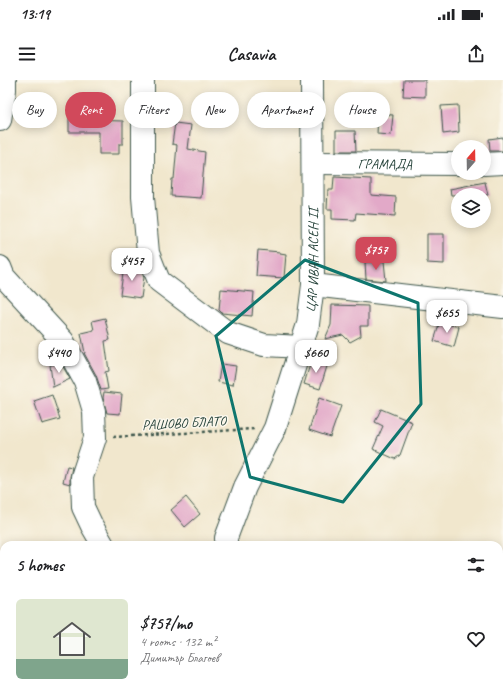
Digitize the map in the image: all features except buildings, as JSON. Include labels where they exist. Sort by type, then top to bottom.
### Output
[{"type":"street","points":[[0,120],[5,90],[5,80]]},
{"type":"street","points":[[143,80],[143,197],[148,252],[159,281],[228,333],[264,345],[301,347]]},
{"type":"street","name":"ЦАР ИВАН АСЕН II","points":[[226,541],[245,487],[275,428],[308,324],[313,285],[312,80]]},
{"type":"street","name":"ГРАМАДА","points":[[313,163],[451,164]]},
{"type":"street","points":[[491,164],[503,164]]},
{"type":"street","points":[[0,267],[4,277],[62,341],[86,381],[94,411],[94,438],[82,477],[83,507],[101,541]]},
{"type":"street","points":[[313,285],[503,307]]},
{"type":"path","name":"РАШОВО БЛАТО","points":[[94,438],[275,428]]},
{"type":"highlighted area","points":[[305,260],[418,303],[421,404],[343,502],[250,477],[216,336]]}]
